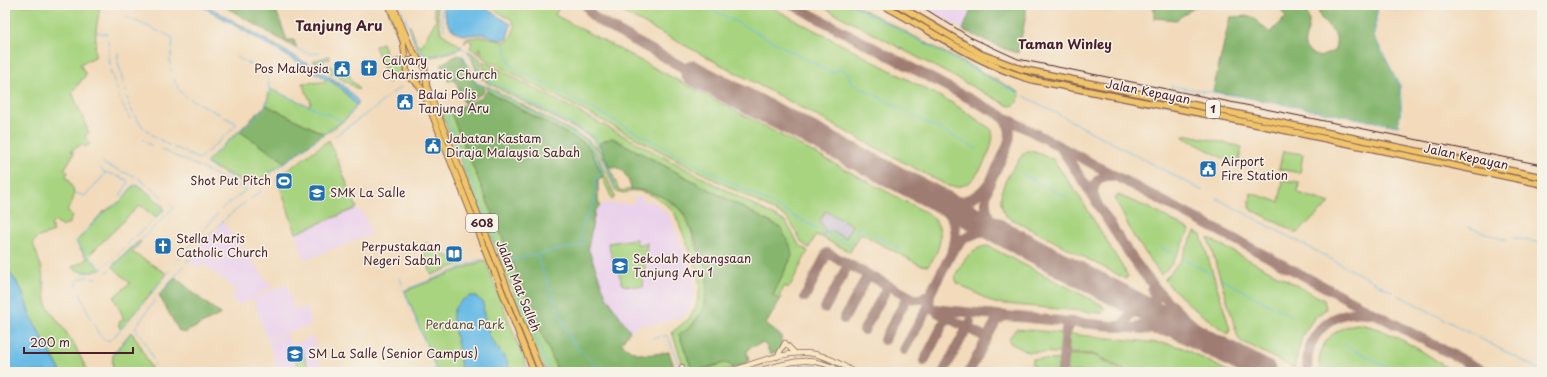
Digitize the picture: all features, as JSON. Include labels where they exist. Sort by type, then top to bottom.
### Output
[{"type":"highway","name":"Jalan Kepayan","points":[[882,5],[987,64],[1034,80],[1542,184]]},
{"type":"highway","name":"Jalan Kepayan","points":[[898,5],[981,54],[1032,72],[1542,177]]},
{"type":"main road","name":"608","points":[[390,5],[403,41],[407,76],[414,80]]},
{"type":"main road","name":"608","points":[[393,5],[411,48],[419,60],[425,65],[425,73]]},
{"type":"main road","points":[[406,66],[411,60],[419,60]]},
{"type":"main road","points":[[414,80],[419,79],[425,73]]},
{"type":"main road","name":"Jalan Mat Salleh","points":[[425,73],[428,87],[541,372]]},
{"type":"main road","name":"Jalan Mat Salleh","points":[[414,80],[422,89],[534,372]]},
{"type":"main road","points":[[777,358],[785,343],[796,354]]},
{"type":"main road","points":[[727,372],[796,354],[816,354],[852,370]]},
{"type":"main road","points":[[754,372],[804,360],[825,363],[843,372]]},
{"type":"shaded area","points":[[923,5],[973,5],[963,30]]},
{"type":"shaded area","name":"SMK La Salle","points":[[329,140],[359,212],[362,211],[372,234],[305,260],[277,178]]},
{"type":"shaded area","name":"Sekolah Kebangsaan Tanjung Aru 1","points":[[634,197],[643,198],[644,203],[648,202],[647,200],[655,203],[670,217],[694,276],[695,284],[691,308],[682,317],[656,324],[644,325],[642,323],[630,331],[606,296],[588,248],[595,211],[603,205],[603,203],[634,204]]},
{"type":"shaded area","points":[[825,211],[852,226],[846,238],[827,231],[823,238],[821,237],[825,230],[820,221]]},
{"type":"shaded area","points":[[223,222],[272,287],[255,295],[256,297],[287,284],[294,310],[306,306],[311,325],[267,339],[253,299],[239,305],[231,297],[236,292],[227,282],[202,264],[199,268],[189,260]]},
{"type":"shaded area","name":"SM La Salle (Senior Campus)","points":[[287,334],[291,345],[313,337],[322,372],[278,372],[268,340]]},
{"type":"green space","points":[[5,5],[100,5],[96,30],[95,57],[80,64],[86,75],[72,92],[89,133],[85,136],[90,144],[85,147],[82,144],[71,151],[74,153],[64,170],[68,172],[66,176],[74,193],[67,210],[72,216],[69,223],[62,227],[55,221],[51,225],[54,232],[36,238],[33,243],[41,266],[47,306],[73,342],[88,372],[61,372],[31,317],[21,289],[5,265]]},
{"type":"green space","points":[[222,5],[274,5],[287,40],[294,40],[297,49]]},
{"type":"green space","points":[[386,5],[388,5],[398,28],[404,54],[400,71],[389,83],[375,46],[382,43],[387,57],[401,52],[399,38]]},
{"type":"green space","points":[[433,5],[436,5],[441,33],[462,47],[458,50],[435,56],[428,56],[419,51],[416,46],[409,26],[416,42],[421,47],[436,20]]},
{"type":"green space","points":[[486,5],[560,5],[555,15],[929,214],[935,220],[940,232],[939,246],[933,260],[928,266],[920,265],[860,233],[850,252],[823,238],[827,231],[831,231],[846,238],[852,225],[825,211],[820,221],[825,230],[821,237],[816,235],[809,248],[801,242],[788,219],[784,216],[487,60],[482,57],[481,48],[479,49],[480,55],[470,48],[472,42],[468,40],[464,44],[466,38],[481,37],[504,42],[507,41],[512,34],[515,27],[512,20]]},
{"type":"green space","points":[[609,5],[767,5],[954,104],[991,129],[993,134],[988,156],[976,176],[967,184],[954,187],[948,186]]},
{"type":"green space","points":[[819,5],[855,5],[1019,92],[1020,96],[1015,105],[1009,106]]},
{"type":"green space","points":[[973,5],[1026,5],[1026,15],[1018,53],[1005,49],[963,30]]},
{"type":"green space","points":[[1154,5],[1198,5],[1176,20],[1154,18]]},
{"type":"green space","points":[[1277,5],[1305,5],[1309,27],[1305,45],[1312,53],[1320,57],[1334,51],[1336,36],[1321,18],[1316,5],[1378,5],[1374,36],[1400,86],[1401,108],[1398,126],[1213,91],[1230,17],[1251,16],[1270,33],[1286,17]]},
{"type":"green space","points":[[469,51],[480,59],[483,80],[479,77],[471,56],[468,54]]},
{"type":"green space","points":[[458,55],[463,57],[475,83],[485,86],[483,93],[464,103],[455,80],[448,81],[441,64]]},
{"type":"green space","points":[[329,56],[330,60],[327,59],[321,63],[322,65],[329,64],[341,75],[349,74],[352,82],[356,84],[359,90],[313,61]]},
{"type":"green space","points":[[483,61],[786,222],[799,245],[808,251],[789,288],[785,286],[779,296],[781,297],[780,300],[773,296],[792,256],[781,228],[613,138],[599,143],[619,190],[644,190],[664,198],[678,208],[685,217],[706,268],[708,288],[699,315],[694,323],[679,335],[692,369],[707,369],[724,363],[729,364],[733,368],[719,372],[685,371],[672,332],[689,319],[696,307],[700,288],[698,271],[675,214],[667,205],[654,196],[639,191],[624,193],[616,191],[591,137],[486,82]]},
{"type":"green space","points":[[988,61],[1045,79],[1244,117],[1542,181],[1244,118],[1044,80],[1019,73]]},
{"type":"green space","points":[[326,78],[342,88],[356,104],[354,109],[347,117],[324,134],[266,105],[270,89],[309,106],[311,102],[302,83],[324,82]]},
{"type":"green space","points":[[487,86],[588,140],[594,147],[615,197],[612,199],[591,151],[586,144],[487,91]]},
{"type":"green space","points":[[487,91],[586,144],[591,151],[603,176],[598,180],[598,201],[600,206],[595,211],[588,248],[606,296],[630,331],[621,343],[633,351],[643,354],[669,352],[676,372],[558,372],[450,111],[481,98]]},
{"type":"green space","points":[[266,105],[324,134],[285,162],[239,131]]},
{"type":"green space","points":[[450,111],[558,372],[546,372],[515,299],[498,252],[487,230],[442,114]]},
{"type":"green space","points":[[239,131],[285,162],[253,186],[207,164],[208,160]]},
{"type":"green space","points":[[1185,134],[1242,147],[1238,166],[1183,137]]},
{"type":"green space","points":[[612,138],[781,228],[790,245],[792,256],[773,295],[780,300],[766,324],[781,336],[781,346],[778,350],[770,354],[766,345],[762,343],[749,348],[747,352],[749,361],[747,364],[733,368],[729,364],[724,363],[695,371],[692,369],[679,334],[694,323],[703,307],[707,288],[706,269],[704,263],[695,238],[682,211],[665,198],[644,191],[631,189],[627,177],[621,170],[614,167],[609,167],[599,143]]},
{"type":"green space","name":"SMK La Salle","points":[[329,140],[357,208],[296,233],[277,178]]},
{"type":"green space","points":[[1027,151],[1032,151],[1053,159],[1081,199],[1128,276],[1126,279],[1006,216],[1002,208],[1001,199],[1004,184],[1023,154]]},
{"type":"green space","points":[[1283,151],[1303,154],[1300,173],[1279,169]]},
{"type":"green space","points":[[1283,180],[1299,182],[1298,193],[1330,203],[1297,233],[1249,208],[1251,193],[1279,202]]},
{"type":"green space","points":[[134,185],[141,187],[163,206],[164,210],[156,218],[140,205],[88,256],[101,269],[93,272],[86,272],[78,271],[72,267],[87,259],[76,242],[102,213],[121,201]]},
{"type":"green space","points":[[1118,195],[1149,208],[1190,230],[1172,264],[1161,275],[1134,237],[1115,199]]},
{"type":"green space","points":[[474,210],[539,372],[536,372],[472,211]]},
{"type":"green space","points":[[1195,232],[1201,235],[1230,329],[1228,334],[1193,308],[1164,280],[1179,263]]},
{"type":"green space","points":[[1208,238],[1324,300],[1326,309],[1314,318],[1302,336],[1294,368],[1239,340]]},
{"type":"green space","points":[[636,239],[638,245],[647,242],[643,287],[623,285],[608,243]]},
{"type":"green space","points":[[139,241],[141,242],[132,252],[167,274],[121,329],[118,325],[120,324],[119,322],[124,319],[114,297],[130,283],[112,266]]},
{"type":"green space","points":[[426,243],[429,247],[462,263],[432,275],[421,248],[418,247]]},
{"type":"green space","points":[[988,246],[1102,305],[1105,310],[1102,313],[994,303],[957,283],[955,276],[968,256],[976,249]]},
{"type":"green space","name":"Perdana Park","points":[[485,260],[529,372],[437,372],[405,291]]},
{"type":"green space","points":[[175,277],[221,314],[184,333],[179,331],[159,295]]},
{"type":"green space","points":[[1357,324],[1393,335],[1420,350],[1452,372],[1320,372],[1320,354],[1327,340],[1340,330]]},
{"type":"green space","points":[[1016,329],[1062,333],[1060,353],[1028,352],[1010,343],[1009,339]]},
{"type":"green space","points":[[131,332],[137,340],[153,372],[112,372],[113,354]]},
{"type":"green space","points":[[1069,334],[1169,344],[1183,348],[1229,372],[1130,372],[1093,354],[1067,353]]},
{"type":"green space","points":[[302,350],[308,368],[299,371],[293,353]]},
{"type":"green space","points":[[1067,355],[1093,355],[1126,372],[1069,372],[1065,367]]},
{"type":"green space","points":[[1033,359],[1059,360],[1057,372],[1033,372],[1035,366],[1031,364]]},
{"type":"green space","points":[[804,366],[819,367],[837,372],[772,372]]},
{"type":"water","points":[[200,5],[206,5],[342,84],[358,101],[358,105],[355,104],[340,87]]},
{"type":"water","points":[[443,5],[480,5],[511,24],[507,38],[501,40],[484,34],[462,35],[457,33],[447,21]]},
{"type":"water","points":[[5,265],[21,289],[31,317],[61,372],[5,372]]},
{"type":"water","points":[[475,296],[483,302],[484,315],[490,338],[507,361],[510,372],[461,372],[453,317],[457,305],[462,300]]},
{"type":"waterway","points":[[399,5],[421,53],[435,55],[459,47],[471,53],[483,78]]},
{"type":"waterway","points":[[440,5],[444,30]]},
{"type":"waterway","points":[[704,5],[832,73],[842,69],[849,74],[850,82],[977,149]]},
{"type":"waterway","points":[[852,5],[1020,94]]},
{"type":"waterway","points":[[1171,86],[1264,100],[1398,126],[1401,108],[1400,86],[1374,36],[1378,5]]},
{"type":"waterway","points":[[124,16],[160,32]]},
{"type":"waterway","points":[[96,32],[107,34]]},
{"type":"waterway","points":[[163,33],[173,38],[172,49]]},
{"type":"waterway","points":[[504,44],[511,66],[824,232]]},
{"type":"waterway","points":[[298,49],[309,54],[319,53]]},
{"type":"waterway","points":[[171,57],[172,52]]},
{"type":"waterway","points":[[118,53],[118,59]]},
{"type":"waterway","points":[[109,55],[110,65]]},
{"type":"waterway","points":[[461,55],[464,56],[477,83],[485,87]]},
{"type":"waterway","points":[[236,57],[244,61]]},
{"type":"waterway","points":[[318,62],[328,58]]},
{"type":"waterway","points":[[170,59],[170,65]]},
{"type":"waterway","points":[[118,62],[121,73]]},
{"type":"waterway","points":[[246,62],[261,70]]},
{"type":"waterway","points":[[110,70],[117,90]]},
{"type":"waterway","points":[[263,72],[268,78]]},
{"type":"waterway","points":[[121,75],[123,82]]},
{"type":"waterway","points":[[174,79],[176,83]]},
{"type":"waterway","points":[[486,79],[593,136],[597,141],[609,171]]},
{"type":"waterway","points":[[268,80],[270,95]]},
{"type":"waterway","points":[[429,81],[433,92]]},
{"type":"waterway","points":[[123,84],[126,92]]},
{"type":"waterway","points":[[391,94],[401,87]]},
{"type":"waterway","points":[[487,88],[588,141],[603,173],[595,178],[596,197],[584,222],[582,233],[583,245],[538,254],[538,259],[571,341],[597,366]]},
{"type":"waterway","points":[[270,89],[340,120]]},
{"type":"waterway","points":[[179,90],[186,97]]},
{"type":"waterway","points":[[119,94],[120,99]]},
{"type":"waterway","points":[[127,96],[128,101]]},
{"type":"waterway","points":[[1024,96],[1203,191]]},
{"type":"waterway","points":[[373,110],[387,97]]},
{"type":"waterway","points":[[435,97],[436,101]]},
{"type":"waterway","points":[[190,99],[196,102]]},
{"type":"waterway","points":[[208,160],[260,113],[269,100]]},
{"type":"waterway","points":[[198,103],[221,115]]},
{"type":"waterway","points":[[238,180],[253,186],[346,118],[355,109],[357,103]]},
{"type":"waterway","points":[[123,104],[124,108]]},
{"type":"waterway","points":[[129,104],[133,113]]},
{"type":"waterway","points":[[437,104],[442,112]]},
{"type":"waterway","points":[[335,136],[370,111]]},
{"type":"waterway","points":[[447,111],[449,122],[503,259],[506,261],[538,254]]},
{"type":"waterway","points":[[128,115],[130,119]]},
{"type":"waterway","points":[[134,115],[144,128]]},
{"type":"waterway","points":[[224,117],[236,123],[227,134]]},
{"type":"waterway","points":[[151,134],[156,138]]},
{"type":"waterway","points":[[206,153],[225,136]]},
{"type":"waterway","points":[[159,139],[170,146]]},
{"type":"waterway","points":[[146,142],[152,146]]},
{"type":"waterway","points":[[173,147],[185,152]]},
{"type":"waterway","points":[[162,150],[171,154]]},
{"type":"waterway","points":[[187,154],[199,159],[203,155]]},
{"type":"waterway","points":[[173,155],[189,162]]},
{"type":"waterway","points":[[207,161],[208,165],[216,169]]},
{"type":"waterway","points":[[103,162],[105,165],[116,169]]},
{"type":"waterway","points":[[191,163],[198,166]]},
{"type":"waterway","points":[[100,168],[104,172],[114,175]]},
{"type":"waterway","points":[[201,168],[246,190],[227,205]]},
{"type":"waterway","points":[[75,193],[85,196],[105,174],[104,172]]},
{"type":"waterway","points":[[122,172],[127,173]]},
{"type":"waterway","points":[[223,173],[235,179]]},
{"type":"waterway","points":[[610,173],[615,187]]},
{"type":"waterway","points":[[128,174],[135,176]]},
{"type":"waterway","points":[[1022,174],[1067,198]]},
{"type":"waterway","points":[[117,176],[127,180],[128,183],[120,196]]},
{"type":"waterway","points":[[138,178],[147,185]]},
{"type":"waterway","points":[[132,186],[137,185],[141,187]]},
{"type":"waterway","points":[[150,187],[163,198]]},
{"type":"waterway","points":[[121,201],[130,189]]},
{"type":"waterway","points":[[249,200],[261,191]]},
{"type":"waterway","points":[[150,195],[164,208],[156,218]]},
{"type":"waterway","points":[[1216,198],[1393,292]]},
{"type":"waterway","points":[[225,219],[246,202]]},
{"type":"waterway","points":[[112,207],[118,203]]},
{"type":"waterway","points":[[168,213],[174,208],[171,205]]},
{"type":"waterway","points":[[221,210],[225,206]]},
{"type":"waterway","points":[[84,233],[106,211]]},
{"type":"waterway","points":[[161,221],[165,215]]},
{"type":"waterway","points":[[203,231],[215,217]]},
{"type":"waterway","points":[[147,225],[152,221]]},
{"type":"waterway","points":[[142,239],[160,221]]},
{"type":"waterway","points":[[217,227],[223,221]]},
{"type":"waterway","points":[[826,233],[849,245],[859,227],[861,228]]},
{"type":"waterway","points":[[1468,227],[1502,239],[1516,238],[1542,243]]},
{"type":"waterway","points":[[136,236],[145,228]]},
{"type":"waterway","points":[[200,245],[214,230]]},
{"type":"waterway","points":[[195,239],[199,234]]},
{"type":"waterway","points":[[873,235],[899,248]]},
{"type":"waterway","points":[[80,237],[76,242],[101,269]]},
{"type":"waterway","points":[[115,266],[140,241]]},
{"type":"waterway","points":[[183,254],[194,241]]},
{"type":"waterway","points":[[127,245],[130,242]]},
{"type":"waterway","points":[[1160,247],[1176,255]]},
{"type":"waterway","points":[[118,254],[123,248]]},
{"type":"waterway","points":[[186,263],[197,248]]},
{"type":"waterway","points":[[174,265],[182,255]]},
{"type":"waterway","points":[[107,264],[113,258]]},
{"type":"waterway","points":[[1182,258],[1212,274]]},
{"type":"waterway","points":[[405,290],[482,259]]},
{"type":"waterway","points":[[506,262],[513,275],[513,281],[550,372]]},
{"type":"waterway","points":[[164,289],[184,266]]},
{"type":"waterway","points":[[96,271],[103,268]]},
{"type":"waterway","points":[[107,273],[110,269]]},
{"type":"waterway","points":[[78,271],[85,272]]},
{"type":"waterway","points":[[165,276],[169,271]]},
{"type":"waterway","points":[[87,272],[93,272]]},
{"type":"waterway","points":[[77,286],[78,279],[88,277]]},
{"type":"waterway","points":[[92,278],[97,278]]},
{"type":"waterway","points":[[400,278],[402,284]]},
{"type":"waterway","points":[[1221,279],[1295,318]]},
{"type":"waterway","points":[[147,299],[162,280]]},
{"type":"waterway","points":[[404,290],[437,372]]},
{"type":"waterway","points":[[159,295],[163,291]]},
{"type":"waterway","points":[[80,293],[91,319]]},
{"type":"waterway","points":[[1398,295],[1542,371]]},
{"type":"waterway","points":[[138,332],[135,328],[155,300]]},
{"type":"waterway","points":[[114,337],[144,302]]},
{"type":"waterway","points":[[94,324],[102,337],[109,341],[111,339]]},
{"type":"waterway","points":[[114,355],[131,333]]},
{"type":"waterway","points":[[663,336],[668,336],[680,369],[679,372]]},
{"type":"waterway","points":[[653,338],[660,337]]},
{"type":"waterway","points":[[143,338],[153,359]]},
{"type":"waterway","points":[[1343,344],[1396,372]]},
{"type":"waterway","points":[[770,372],[804,366],[821,367],[838,372]]},
{"type":"taxiway","points":[[586,5],[592,15],[599,21],[693,73]]},
{"type":"taxiway","points":[[793,5],[1485,372]]},
{"type":"taxiway","points":[[1000,232],[990,219],[986,201],[988,187],[1010,137],[1009,127],[1002,117]]},
{"type":"taxiway","points":[[1062,150],[1093,196]]},
{"type":"taxiway","points":[[1115,176],[1106,176],[1097,181],[1093,193],[1099,207],[1127,250],[1166,300],[1197,328],[1234,356]]},
{"type":"taxiway","points":[[939,200],[959,202],[977,195],[987,185]]},
{"type":"taxiway","points":[[939,200],[948,211],[954,222],[956,234],[953,248]]},
{"type":"taxiway","points":[[805,297],[827,253],[914,299],[922,299],[930,294],[952,252],[963,239],[979,232],[1000,232]]},
{"type":"taxiway","points":[[825,308],[848,265]]},
{"type":"taxiway","points":[[844,319],[868,275]]},
{"type":"taxiway","points":[[864,330],[888,286]]},
{"type":"taxiway","points":[[1136,328],[1148,321],[1154,312],[1155,301],[1152,288]]},
{"type":"taxiway","points":[[930,294],[929,304],[933,309],[1175,332],[1210,343]]},
{"type":"taxiway","points":[[884,340],[908,296]]},
{"type":"taxiway","points":[[1115,327],[1124,323],[1129,317],[1130,304],[1128,300]]},
{"type":"taxiway","points":[[904,350],[928,307]]},
{"type":"taxiway","points":[[937,312],[987,338],[969,372]]},
{"type":"taxiway","points":[[1308,372],[1310,346],[1316,335],[1324,326],[1345,314],[1358,312],[1371,314]]},
{"type":"taxiway","points":[[924,361],[947,317],[952,313]]},
{"type":"taxiway","points":[[987,338],[996,321],[1005,316]]},
{"type":"taxiway","points":[[944,371],[970,322]]},
{"type":"taxiway","points":[[1062,372],[1066,329],[1073,322]]},
{"type":"runway","points":[[693,73],[939,200],[1264,372]]},
{"type":"railway","points":[[919,5],[970,37],[1018,59],[1542,165]]},
{"type":"place","name":"Calvary Charismatic Church","points":[[369,68]]},
{"type":"place","name":"Pos Malaysia","points":[[342,69]]},
{"type":"place","name":"Balai Polis Tanjung Aru","points":[[405,102]]},
{"type":"place","name":"Jabatan Kastam Diraja Malaysia Sabah","points":[[433,146]]},
{"type":"place","name":"Airport Fire Station","points":[[1208,169]]},
{"type":"place","name":"Shot Put Pitch","points":[[284,181]]},
{"type":"place","name":"SMK La Salle","points":[[317,193]]},
{"type":"place","name":"Stella Maris Catholic Church","points":[[163,246]]},
{"type":"place","name":"Perpustakaan Negeri Sabah","points":[[454,254]]},
{"type":"place","name":"Sekolah Kebangsaan Tanjung Aru 1","points":[[620,266]]},
{"type":"place","name":"SM La Salle (Senior Campus)","points":[[295,354]]},
{"type":"district","name":"Tanjung Aru","points":[[339,26]]},
{"type":"district","name":"Taman Winley","points":[[1065,44]]}]
